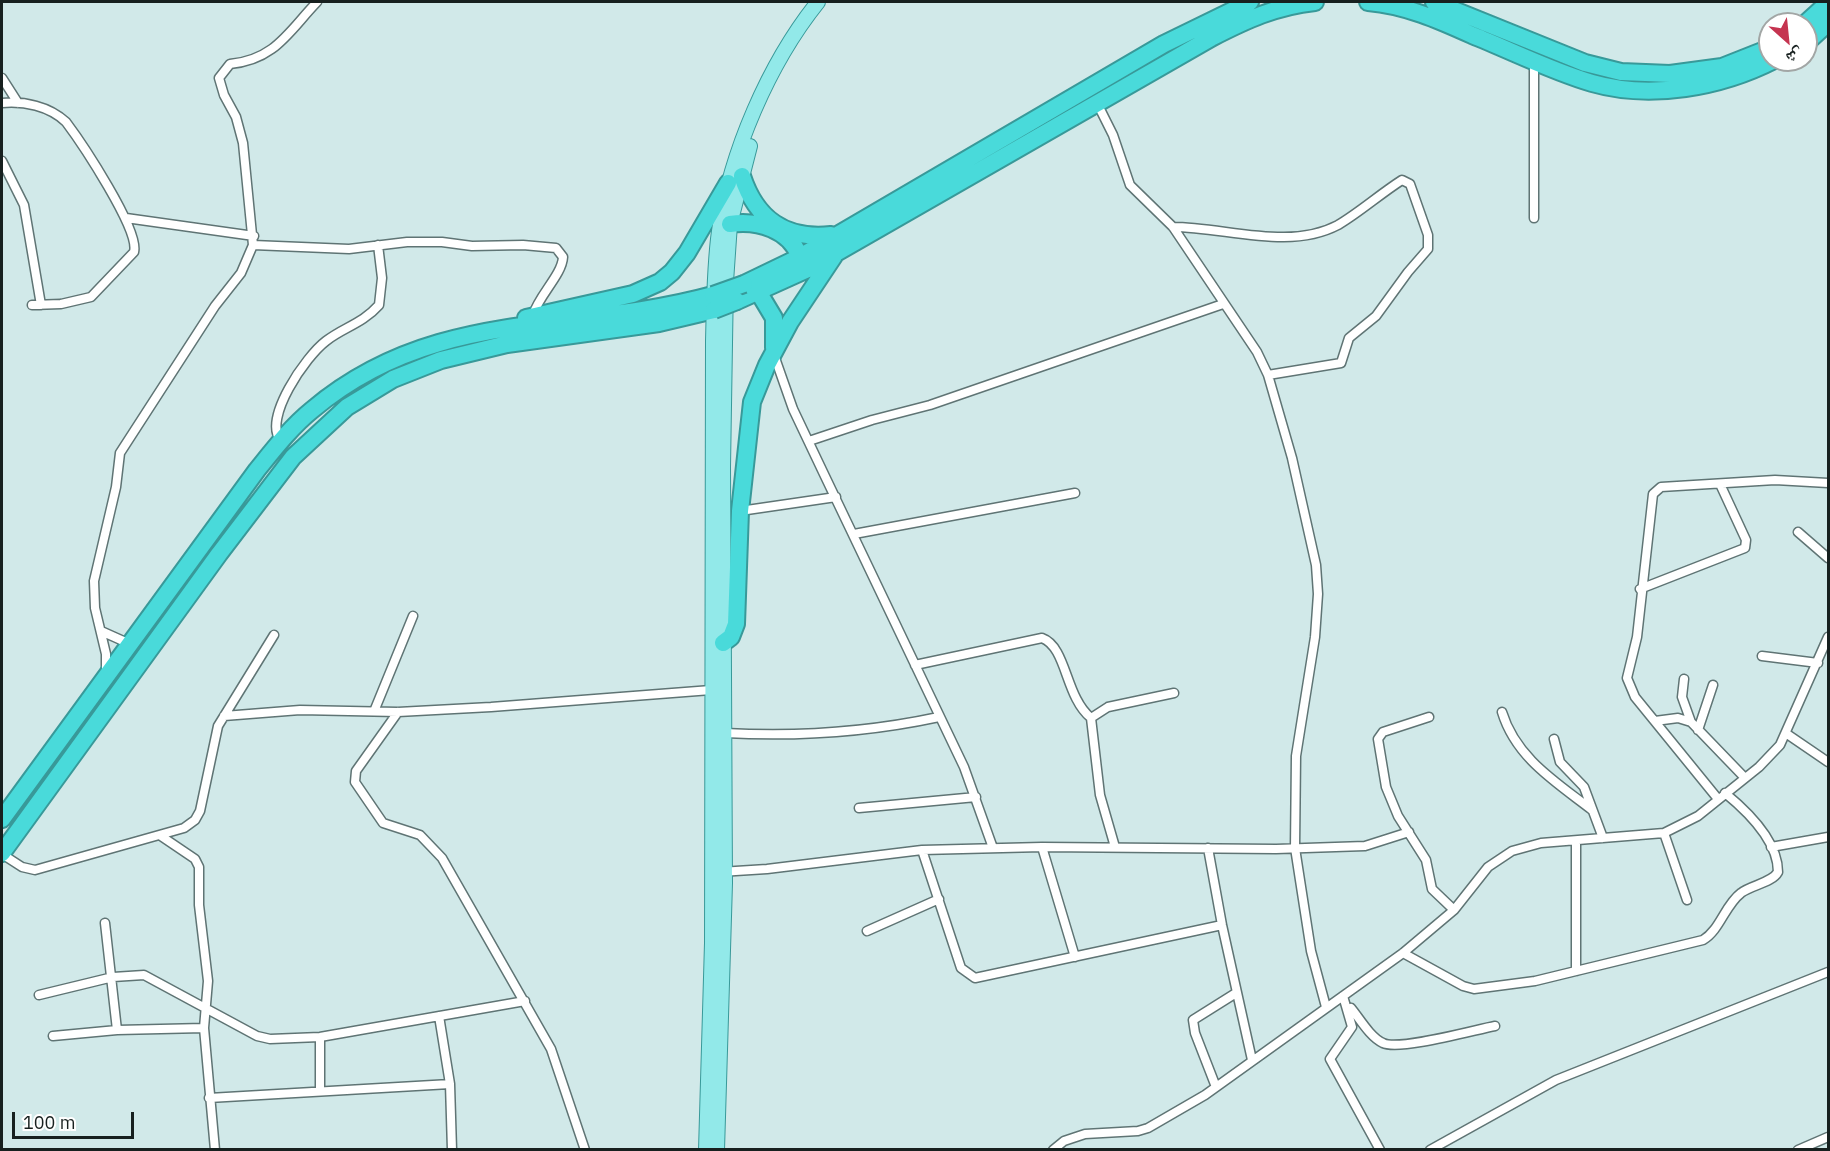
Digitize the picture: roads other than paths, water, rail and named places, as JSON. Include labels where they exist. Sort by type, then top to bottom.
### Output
[{"type":"highway","points":[[2,853],[234,534],[312,437],[347,407],[393,379],[441,360],[489,348],[659,322],[713,302],[800,256],[1164,44],[1250,2]]},
{"type":"highway","points":[[2,819],[106,679],[217,523],[281,441],[311,411],[340,388],[371,369],[441,341],[500,328],[669,306],[737,301],[759,293],[837,253],[1098,105],[1172,60],[1253,16],[1281,7],[1315,2]]},
{"type":"highway","points":[[1368,2],[1418,13],[1591,83],[1630,89],[1712,84],[1743,75],[1758,68]]},
{"type":"highway","points":[[1434,2],[1585,63],[1621,72],[1670,74],[1722,67],[1758,53]]},
{"type":"highway","points":[[1164,44],[1172,60]]},
{"type":"highway","points":[[500,328],[533,315],[633,294],[660,282],[672,272],[687,253],[735,179],[762,215],[775,224],[811,237],[838,234]]},
{"type":"highway","points":[[730,224],[756,223],[772,229],[794,243],[800,256]]},
{"type":"highway","points":[[718,643],[731,637],[736,624],[740,511],[752,402],[790,322],[837,253]]},
{"type":"highway","points":[[759,293],[774,318],[774,353]]},
{"type":"highway","points":[[217,523],[234,534]]},
{"type":"main road","points":[[706,1149],[725,733],[718,643],[712,341],[717,248],[735,179],[785,60],[818,2]]},
{"type":"main road","points":[[785,60],[827,2]]},
{"type":"main road","points":[[717,1149],[718,872],[711,690],[718,643],[726,282],[735,179]]},
{"type":"street","points":[[106,679],[106,654],[94,608],[93,581],[116,487],[120,453],[215,306],[241,273],[253,240],[242,136],[236,117],[219,86],[219,78],[230,64],[252,62],[270,52],[318,2]]},
{"type":"street","points":[[1534,61],[1534,218]]},
{"type":"street","points":[[2,78],[18,103]]},
{"type":"street","points":[[2,103],[18,103],[53,112],[66,122],[126,218],[136,246],[134,252],[96,292],[86,298],[36,305],[24,205],[2,161]]},
{"type":"street","points":[[1098,105],[1113,135],[1130,185],[1173,227],[1252,344],[1268,375],[1292,458],[1318,582],[1315,637],[1296,756],[1295,848],[1311,951],[1326,1007]]},
{"type":"street","points":[[1173,227],[1270,236],[1303,234],[1338,225],[1402,180],[1410,184],[1428,235],[1425,254],[1408,272],[1376,316],[1349,338],[1341,363],[1268,375]]},
{"type":"street","points":[[126,218],[253,240],[350,249],[378,245],[442,242],[472,246],[523,245],[556,248],[563,257],[563,262],[543,291],[533,315]]},
{"type":"street","points":[[281,441],[274,428],[276,416],[308,360],[328,339],[354,327],[379,305],[382,278],[378,245]]},
{"type":"street","points":[[809,441],[872,420],[930,405],[1223,304]]},
{"type":"street","points":[[774,353],[809,441],[976,797],[993,848]]},
{"type":"street","points":[[1403,953],[1463,986],[1474,989],[1515,985],[1707,938],[1739,895],[1750,886],[1776,876],[1778,868],[1771,847],[1748,814],[1722,796],[1655,721],[1630,691],[1627,678],[1637,637],[1640,589],[1655,491],[1661,488],[1775,480],[1828,483]]},
{"type":"street","points":[[1640,589],[1745,548],[1746,540],[1720,484]]},
{"type":"street","points":[[854,534],[1075,493]]},
{"type":"street","points":[[740,511],[836,497]]},
{"type":"street","points":[[1798,532],[1828,558]]},
{"type":"street","points":[[375,709],[413,616]]},
{"type":"street","points":[[101,632],[130,645]]},
{"type":"street","points":[[2,853],[22,867],[35,870],[116,846],[161,836],[184,828],[195,820],[200,811],[213,744],[224,716],[274,635]]},
{"type":"street","points":[[1053,1149],[1085,1134],[1138,1131],[1148,1128],[1216,1087],[1403,953],[1454,910],[1484,871],[1503,856],[1528,845],[1664,834],[1688,823],[1770,756],[1787,734],[1828,637]]},
{"type":"street","points":[[915,665],[1042,638],[1054,646],[1076,702],[1091,718],[1100,795],[1115,847]]},
{"type":"street","points":[[1762,656],[1818,663]]},
{"type":"street","points":[[1684,679],[1682,694],[1691,722],[1745,778]]},
{"type":"street","points":[[1698,730],[1713,685]]},
{"type":"street","points":[[224,716],[300,710],[375,709],[398,712],[556,703],[711,690]]},
{"type":"street","points":[[1091,718],[1108,707],[1174,693]]},
{"type":"street","points":[[398,712],[356,771],[354,782],[383,823],[420,835],[442,858],[525,1001],[561,1072],[585,1149]]},
{"type":"street","points":[[1502,712],[1509,732],[1527,756],[1549,778],[1592,810]]},
{"type":"street","points":[[725,733],[769,735],[826,733],[939,717]]},
{"type":"street","points":[[1429,717],[1383,732],[1378,739],[1388,794],[1398,816],[1426,860],[1432,889],[1454,910]]},
{"type":"street","points":[[1655,721],[1678,718],[1691,722]]},
{"type":"street","points":[[1787,734],[1828,762]]},
{"type":"street","points":[[1554,739],[1560,762],[1584,787],[1603,838]]},
{"type":"street","points":[[859,808],[976,797]]},
{"type":"street","points":[[718,872],[922,850],[1042,847],[1365,846],[1409,832]]},
{"type":"street","points":[[1664,834],[1687,900]]},
{"type":"street","points":[[161,836],[195,859],[199,867],[200,905],[208,981],[204,1028],[215,1149]]},
{"type":"street","points":[[1771,847],[1828,837]]},
{"type":"street","points":[[1576,841],[1576,971]]},
{"type":"street","points":[[1042,847],[1075,957]]},
{"type":"street","points":[[1208,848],[1236,993],[1252,1060]]},
{"type":"street","points":[[922,850],[961,968],[971,976],[991,976],[1222,925]]},
{"type":"street","points":[[867,931],[939,899]]},
{"type":"street","points":[[105,923],[113,976],[117,1030]]},
{"type":"street","points":[[1430,1149],[1556,1080],[1828,972]]},
{"type":"street","points":[[39,995],[113,976],[144,975],[263,1038],[320,1037],[525,1001]]},
{"type":"street","points":[[1216,1087],[1195,1033],[1193,1020],[1236,993]]},
{"type":"street","points":[[1343,996],[1376,1039],[1388,1045],[1495,1026]]},
{"type":"street","points":[[1348,1005],[1352,1027],[1331,1054],[1330,1059],[1380,1149]]},
{"type":"street","points":[[439,1016],[450,1084],[452,1149]]},
{"type":"street","points":[[53,1036],[117,1030],[204,1028]]},
{"type":"street","points":[[320,1037],[320,1090]]},
{"type":"street","points":[[209,1098],[450,1084]]},
{"type":"street","points":[[1798,1149],[1828,1137]]}]
